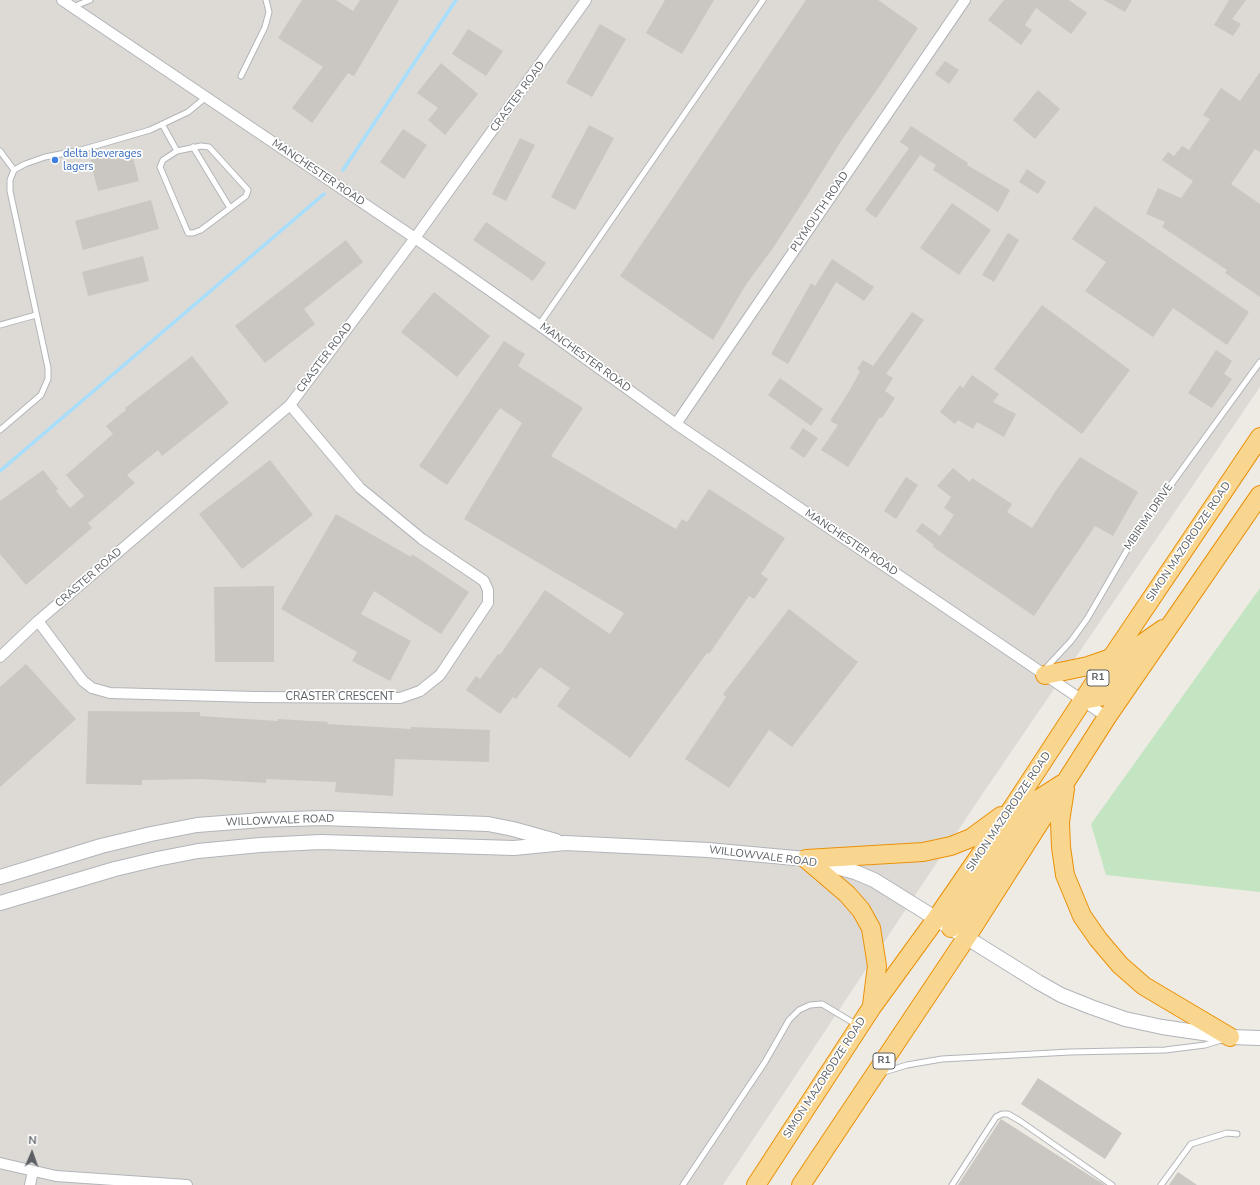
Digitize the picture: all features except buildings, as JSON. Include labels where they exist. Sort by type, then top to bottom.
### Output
[{"type":"highway","name":"SIMON MAZORODZE ROAD","points":[[756,1185],[872,1008],[944,924],[1013,807],[1111,658],[1260,437]]},
{"type":"highway","name":"R1","points":[[801,1185],[966,938],[1067,782],[1107,717],[1260,496]]},
{"type":"highway","points":[[1083,700],[1100,697],[1133,650],[1171,624]]},
{"type":"highway","points":[[1043,674],[1081,668],[1111,658]]},
{"type":"highway","points":[[944,924],[1038,800],[1067,782]]},
{"type":"highway","points":[[1067,782],[1060,822],[1061,847],[1065,875],[1082,916],[1098,939],[1120,964],[1144,986],[1230,1037]]},
{"type":"highway","points":[[806,859],[923,852],[951,846],[971,838],[1013,807]]},
{"type":"highway","points":[[806,859],[847,894],[861,910],[871,928],[877,966],[872,1008]]},
{"type":"main road","name":"WILLOWVALE ROAD","points":[[0,876],[101,846],[151,834],[197,825],[262,820],[322,818],[488,824],[565,843]]},
{"type":"main road","name":"WILLOWVALE ROAD","points":[[0,903],[115,869],[198,851],[260,845],[321,842],[514,848],[565,843],[708,850],[806,859],[855,872],[874,880],[1038,982],[1061,995],[1091,1007],[1124,1019],[1162,1027],[1230,1037],[1260,1038]]},
{"type":"street","name":"MANCHESTER ROAD","points":[[62,0],[205,98],[415,238],[676,424],[1107,717]]},
{"type":"street","name":"CRASTER ROAD","points":[[0,657],[38,621],[290,405],[415,238],[586,0]]},
{"type":"street","name":"PLYMOUTH ROAD","points":[[676,424],[965,0]]},
{"type":"street","name":"CRASTER CRESCENT","points":[[38,621],[83,681],[92,688],[110,693],[255,697],[400,698],[420,691],[440,675],[488,603],[488,590],[484,581],[422,539],[360,488],[290,405]]},
{"type":"street","points":[[0,1163],[56,1176],[187,1185]]},
{"type":"street","points":[[30,1185],[33,1171]]},
{"type":"lane","points":[[72,7],[90,0]]},
{"type":"lane","points":[[241,76],[265,27],[269,12],[266,0]]},
{"type":"lane","points":[[539,325],[762,0]]},
{"type":"lane","points":[[0,430],[41,395],[48,379],[48,368],[10,191],[10,180],[14,170],[25,164],[45,157],[101,144],[150,130],[188,112],[205,98]]},
{"type":"lane","points":[[162,124],[177,151]]},
{"type":"lane","points":[[209,147],[248,187],[246,196],[201,230],[193,233],[188,233],[160,167],[163,160],[177,151],[209,147]]},
{"type":"lane","points":[[193,148],[230,208]]},
{"type":"lane","points":[[0,152],[14,170]]},
{"type":"lane","points":[[0,325],[36,315]]},
{"type":"lane","name":"MBIRIMI DRIVE","points":[[1043,674],[1072,641],[1087,619],[1141,526],[1260,362]]},
{"type":"lane","points":[[683,1185],[765,1062],[789,1020],[799,1010],[810,1004],[822,1004],[860,1026]]},
{"type":"lane","points":[[875,1075],[907,1065],[942,1059],[1070,1052],[1165,1050],[1205,1045],[1230,1037]]},
{"type":"lane","points":[[952,1185],[996,1117],[1002,1114],[1008,1114],[1020,1121],[1112,1185]]},
{"type":"lane","points":[[1161,1185],[1191,1144],[1227,1133],[1237,1134]]},
{"type":"shaded area","points":[[0,0],[1260,0],[1260,387],[977,802],[723,1185],[0,1185]]},
{"type":"green space","points":[[1260,588],[1260,892],[1106,875],[1091,824]]},
{"type":"waterway","points":[[343,170],[456,0]]},
{"type":"waterway","points":[[0,471],[324,194]]},
{"type":"place","name":"delta beverages lagers","points":[[55,160]]}]
